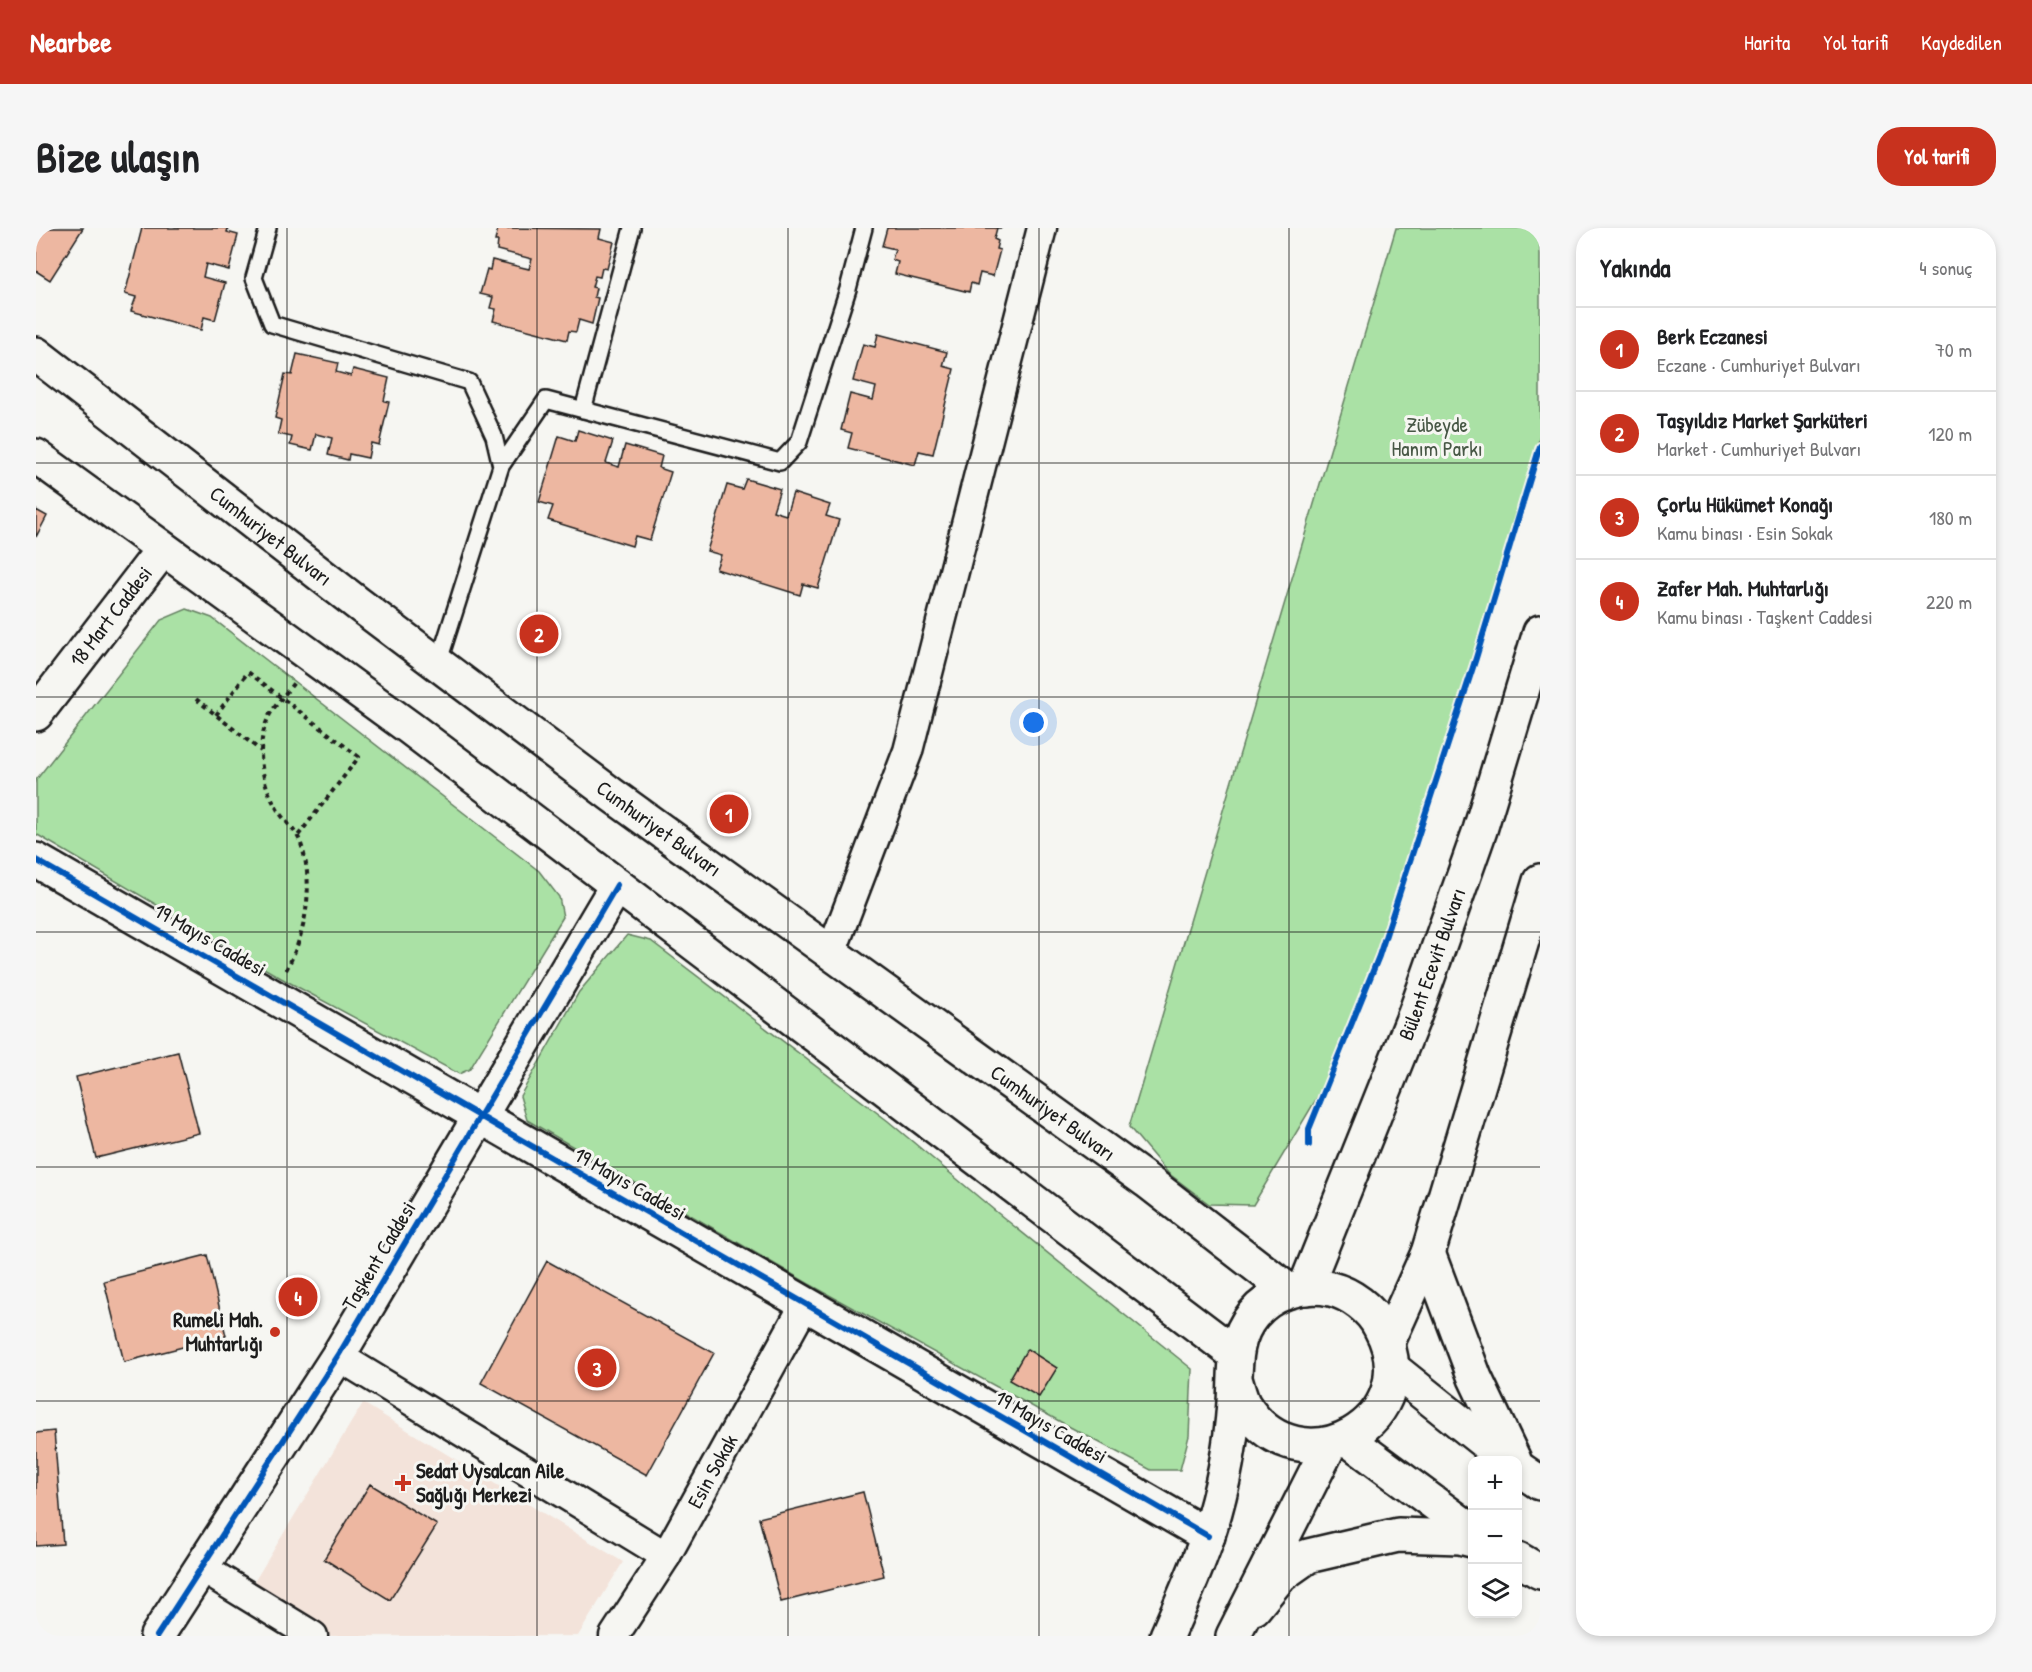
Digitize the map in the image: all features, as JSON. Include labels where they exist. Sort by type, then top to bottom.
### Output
[{"type":"main road","name":"Cumhuriyet Bulvarı","points":[[36,354],[612,795],[1297,1289]]},
{"type":"main road","points":[[36,456],[410,728],[617,885],[1235,1367],[1243,1404],[1259,1424],[1280,1439],[1304,1445],[1338,1441],[1354,1434],[1374,1417],[1387,1394],[1390,1355],[1428,1252],[1540,881]]},
{"type":"main road","name":"18 Mart Caddesi","points":[[36,714],[163,549]]},
{"type":"main road","name":"Bülent Ecevit Bulvarı","points":[[1297,1289],[1419,1004],[1480,830],[1540,632]]},
{"type":"main road","name":"19 Mayıs Caddesi","points":[[36,860],[1208,1536]]},
{"type":"main road","name":"Taşkent Caddesi","points":[[157,1636],[338,1356],[617,885]]},
{"type":"main road","points":[[1428,1252],[1475,1378],[1512,1456]]},
{"type":"main road","points":[[1167,1636],[1208,1536],[1221,1490],[1232,1434],[1235,1367],[1242,1333],[1253,1315],[1270,1300],[1297,1289],[1331,1289],[1356,1300],[1376,1318],[1390,1355],[1502,1456]]},
{"type":"main road","points":[[1338,1441],[1468,1528]]},
{"type":"main road","points":[[1234,1633],[1338,1441]]},
{"type":"main road","points":[[1522,1471],[1540,1483]]},
{"type":"main road","points":[[1234,1633],[1281,1575],[1308,1556],[1398,1535],[1468,1539]]},
{"type":"main road","points":[[1522,1561],[1540,1572]]},
{"type":"street","points":[[831,953],[908,751],[1042,228]]},
{"type":"street","name":"Esin Sokak","points":[[614,1636],[666,1556],[805,1304]]},
{"type":"street","points":[[338,1356],[666,1556]]},
{"type":"street","points":[[202,1568],[313,1636]]},
{"type":"lane","points":[[268,228],[254,278],[272,324],[470,382],[494,436],[501,466]]},
{"type":"lane","points":[[583,410],[632,228]]},
{"type":"lane","points":[[438,664],[501,466],[546,400],[780,462],[800,442],[848,289],[864,228]]},
{"type":"path","points":[[216,715],[248,672],[359,757],[297,837]]},
{"type":"path","points":[[281,978],[301,938],[307,898],[306,867],[297,837],[276,808],[266,787],[261,767],[261,752],[270,715],[300,676]]},
{"type":"path","points":[[196,699],[261,752]]},
{"type":"shaded area","name":"Sedat Uysalcan Aile Sağlığı Merkezi","points":[[363,1403],[623,1562],[578,1636],[331,1636],[251,1587]]},
{"type":"green space","name":"Zübeyde Hanım Parkı","points":[[1396,228],[1540,228],[1540,436],[1437,776],[1339,1061],[1253,1205],[1209,1204],[1168,1173],[1129,1127]]},
{"type":"green space","points":[[187,609],[212,618],[539,871],[559,897],[563,917],[470,1069],[459,1074],[281,978],[36,834],[36,780],[161,620]]},
{"type":"green space","points":[[627,935],[651,941],[888,1121],[994,1210],[1192,1369],[1189,1436],[1180,1470],[1151,1470],[1070,1427],[809,1284],[527,1120],[520,1096],[579,992]]},
{"type":"building","points":[[36,228],[83,228],[50,280],[36,271]]},
{"type":"building","points":[[142,228],[228,228],[227,232],[238,235],[229,270],[206,264],[203,277],[225,283],[215,320],[204,317],[201,330],[131,311],[136,297],[125,294]]},
{"type":"building","points":[[498,228],[601,229],[599,238],[614,242],[607,269],[602,268],[600,277],[595,276],[592,287],[596,288],[594,297],[598,298],[592,324],[579,320],[576,332],[569,331],[567,340],[493,321],[496,309],[490,308],[493,297],[480,294],[492,260],[529,269],[532,259],[497,250],[498,241],[495,241]]},
{"type":"building","points":[[887,228],[997,228],[994,239],[998,241],[996,249],[1000,250],[993,276],[980,273],[977,285],[971,283],[969,292],[895,274],[898,262],[892,260],[895,249],[882,246]]},
{"type":"building","points":[[878,334],[947,352],[943,366],[954,369],[933,454],[919,451],[915,465],[848,448],[852,433],[841,430],[850,394],[873,400],[876,387],[853,381],[863,344],[875,347]]},
{"type":"building","points":[[297,354],[338,363],[336,372],[351,376],[353,369],[389,378],[384,401],[389,402],[379,445],[371,443],[368,458],[349,454],[348,460],[328,455],[332,438],[316,434],[312,450],[290,445],[292,437],[278,434],[281,420],[275,418],[285,374],[292,375]]},
{"type":"building","points":[[578,430],[613,441],[606,463],[619,467],[625,445],[662,456],[659,468],[671,472],[650,540],[635,536],[632,546],[548,520],[553,506],[539,502],[559,436],[575,441]]},
{"type":"building","points":[[746,479],[780,489],[773,511],[786,515],[793,493],[830,505],[826,516],[839,520],[818,588],[803,584],[800,595],[716,569],[721,555],[707,551],[727,485],[742,489]]},
{"type":"building","points":[[36,510],[47,516],[36,537]]},
{"type":"building","points":[[178,1052],[199,1133],[96,1158],[76,1077]]},
{"type":"building","points":[[207,1255],[226,1336],[124,1362],[104,1281]]},
{"type":"building","points":[[547,1261],[714,1353],[647,1475],[481,1383]]},
{"type":"building","points":[[1027,1349],[1057,1368],[1039,1397],[1009,1380]]},
{"type":"building","points":[[54,1431],[63,1544],[36,1546],[36,1433]]},
{"type":"building","points":[[370,1484],[437,1525],[390,1600],[324,1559]]},
{"type":"building","points":[[863,1492],[884,1576],[781,1602],[759,1518]]},
{"type":"cycle path","points":[[1309,1145],[1309,1129],[1379,956],[1476,658],[1540,446]]},
{"type":"cycle path","points":[[36,860],[1208,1536]]},
{"type":"cycle path","points":[[157,1636],[338,1356],[617,885]]},
{"type":"place","name":"Taşyıldız Market Şarküteri","points":[[539,634]]},
{"type":"place","name":"Berk Eczanesi","points":[[729,814]]},
{"type":"place","name":"Zafer Mah. Muhtarlığı","points":[[298,1297]]},
{"type":"place","name":"Rumeli Mah. Muhtarlığı","points":[[275,1332]]},
{"type":"place","name":"Çorlu Hükümet Konağı","points":[[597,1368]]},
{"type":"place","name":"Sedat Uysalcan Aile Sağlığı Merkezi","points":[[403,1483]]}]
